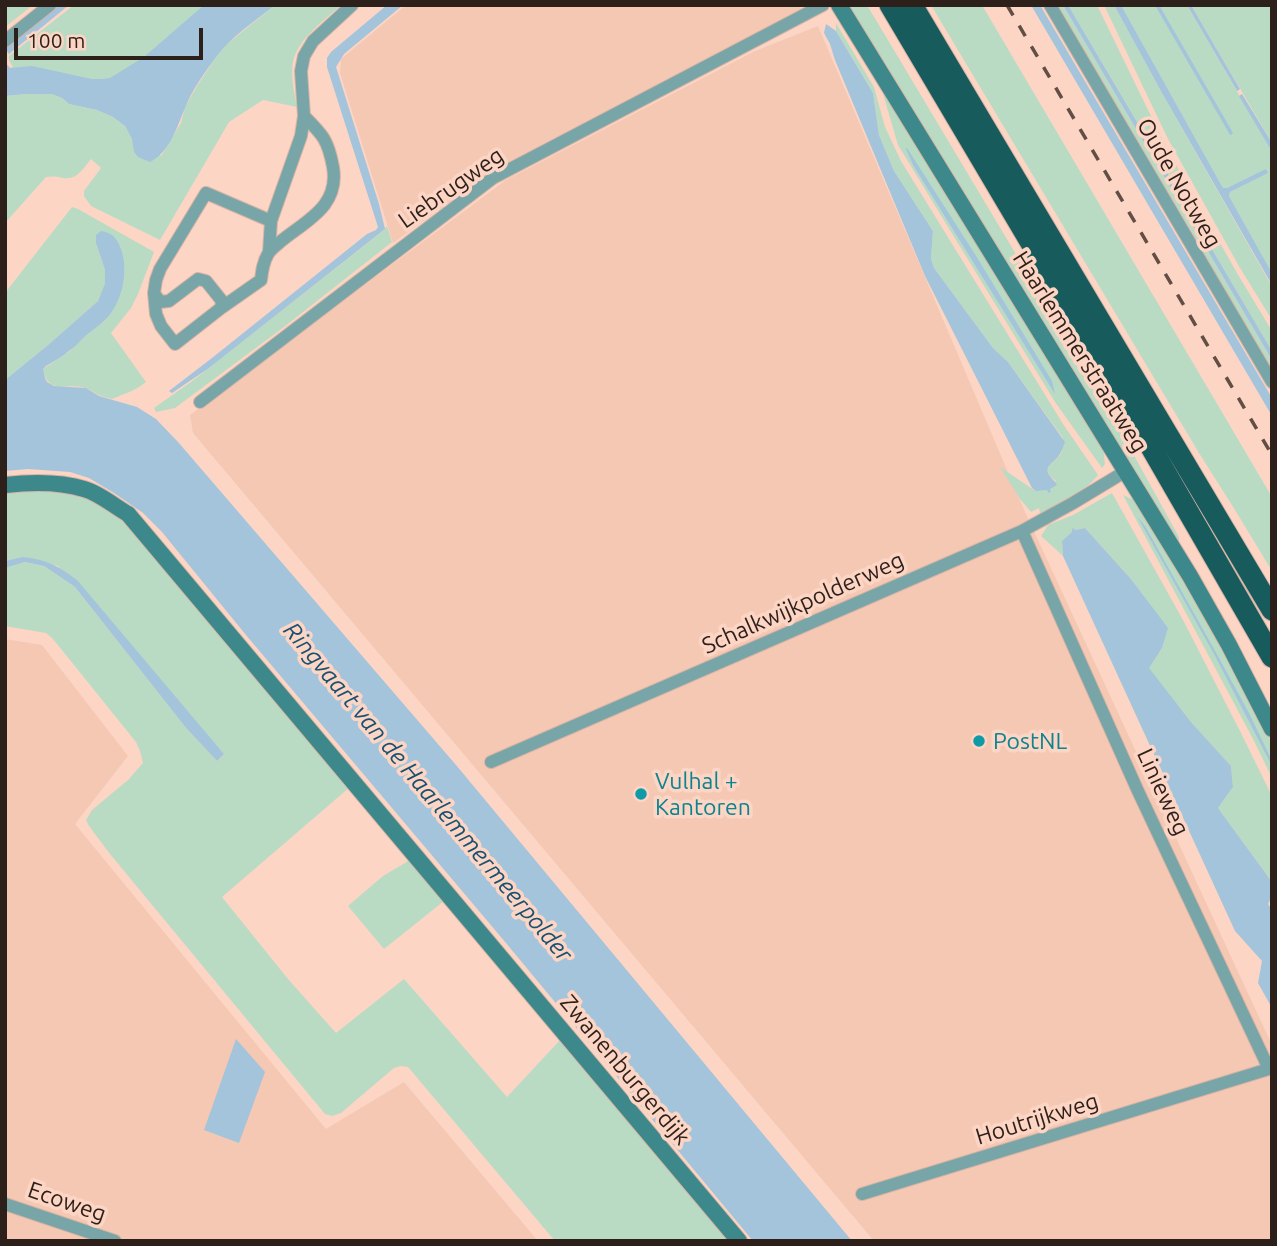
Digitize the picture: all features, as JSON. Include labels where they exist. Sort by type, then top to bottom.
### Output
[{"type":"highway","points":[[890,5],[1272,657]]},
{"type":"highway","points":[[912,5],[1272,610]]},
{"type":"street","points":[[5,41],[50,5]]},
{"type":"street","points":[[271,221],[206,193],[160,269],[154,293],[156,314],[161,326],[176,344],[261,280],[269,252],[271,221],[301,136],[304,116],[301,71],[304,56],[313,41],[352,5]]},
{"type":"street","name":"Liebrugweg","points":[[200,402],[493,178],[823,5]]},
{"type":"street","name":"Haarlemmerstraatweg","points":[[839,5],[1190,576],[1272,729]]},
{"type":"street","name":"Oude Notweg","points":[[1050,5],[1272,382]]},
{"type":"street","points":[[269,252],[320,211],[332,194],[334,175],[331,155],[323,135],[304,116]]},
{"type":"street","points":[[154,293],[160,302],[169,301],[198,279],[206,281],[222,301],[221,308]]},
{"type":"street","name":"Schalkwijkpolderweg","points":[[491,762],[1022,531],[1126,471]]},
{"type":"street","name":"Zwanenburgerdijk","points":[[5,485],[27,482],[86,489],[128,514],[739,1241]]},
{"type":"street","name":"Linieweg","points":[[1022,531],[1137,789],[1271,1069],[1225,1083]]},
{"type":"street","name":"Houtrijkweg","points":[[862,1194],[1225,1083]]},
{"type":"street","name":"Ecoweg","points":[[5,1204],[115,1241]]},
{"type":"shaded area","points":[[406,5],[799,5],[801,9],[500,166],[393,243],[340,73],[341,59]]},
{"type":"shaded area","points":[[818,26],[1025,512],[1272,1045],[1272,1241],[874,1241],[193,433],[190,415],[506,180],[755,51]]},
{"type":"shaded area","points":[[5,639],[42,645],[128,756],[75,824],[326,1129],[404,1082],[538,1241],[5,1241]]},
{"type":"green space","points":[[5,5],[33,5],[5,27]]},
{"type":"green space","points":[[74,5],[216,5],[112,82],[10,68],[13,67],[9,56]]},
{"type":"green space","points":[[275,5],[341,5],[305,38],[294,57],[293,79],[297,107],[263,100],[229,122],[160,240],[91,206],[84,196],[84,191],[101,168],[91,159],[76,176],[46,177],[5,223],[5,96],[52,94],[69,104],[97,110],[113,117],[125,126],[132,139],[161,156],[181,123],[185,107],[216,57],[227,44]]},
{"type":"green space","points":[[848,5],[867,5],[1125,439],[1179,537],[1179,544]]},
{"type":"green space","points":[[931,5],[982,5],[1272,497],[1272,571],[1199,453]]},
{"type":"green space","points":[[1055,5],[1063,5],[1272,360],[1272,372],[1214,276],[1193,234]]},
{"type":"green space","points":[[1068,5],[1097,5],[1167,149],[1272,331],[1272,351]]},
{"type":"green space","points":[[1104,5],[1114,5],[1272,286],[1272,320],[1168,139]]},
{"type":"green space","points":[[1121,5],[1187,5],[1272,152],[1272,273],[1229,196],[1230,192],[1267,173],[1266,170],[1223,188]]},
{"type":"green space","points":[[1191,5],[1272,5],[1272,143]]},
{"type":"green space","points":[[836,23],[874,87],[885,127],[901,161],[1063,424],[1098,475],[1079,492],[1040,514],[1039,508],[1031,512],[1000,467],[1034,490],[1047,490],[1050,493],[1049,490],[1056,481],[1048,469],[1061,453],[1063,438],[1008,362],[993,348],[934,268],[931,259],[933,231],[894,171],[879,135],[873,93],[836,31]]},
{"type":"green space","points":[[878,77],[1103,447],[1105,464],[1102,468],[1055,402],[898,145]]},
{"type":"green space","points":[[72,207],[154,252],[131,308],[111,333],[146,382],[112,399],[89,389],[49,383],[43,369],[70,351],[105,321],[121,290],[96,243],[105,270],[105,283],[98,301],[5,380],[5,293]]},
{"type":"green space","points":[[387,226],[392,242],[175,408],[156,412],[154,408],[191,382]]},
{"type":"green space","points":[[39,489],[73,493],[93,500],[143,539],[350,787],[222,897],[336,1033],[404,979],[507,1097],[561,1039],[731,1241],[555,1241],[408,1067],[394,1068],[341,1113],[332,1116],[325,1114],[110,854],[86,820],[92,810],[128,780],[143,763],[140,751],[136,742],[53,639],[46,633],[5,626],[5,568],[25,562],[44,566],[75,587],[186,728],[217,761],[224,754],[58,566],[22,557],[5,561],[5,492]]},
{"type":"green space","points":[[1112,493],[1183,620],[1272,796],[1272,882],[1218,808],[1233,787],[1231,766],[1148,668],[1162,648],[1167,628],[1131,579],[1085,528],[1073,528],[1073,532],[1062,541],[1063,556],[1041,536],[1048,525],[1073,515]]},
{"type":"green space","points":[[1123,495],[1134,500],[1155,531],[1248,697],[1272,743],[1272,778],[1253,739]]},
{"type":"green space","points":[[410,860],[444,901],[384,949],[348,906],[383,876]]},
{"type":"water","points":[[59,5],[69,5],[9,54],[5,49]]},
{"type":"water","points":[[204,5],[275,5],[237,35],[217,56],[191,95],[168,146],[150,162],[138,157],[125,126],[113,117],[97,110],[69,104],[52,94],[5,96],[5,62],[10,68],[32,66],[92,79],[110,78],[144,57]]},
{"type":"water","points":[[387,5],[403,5],[344,54],[336,67],[385,229],[209,368],[172,393],[169,391],[378,227],[327,67],[327,58]]},
{"type":"water","points":[[1031,5],[1040,5],[1272,398],[1272,416]]},
{"type":"water","points":[[1063,5],[1068,5],[1272,351],[1272,360]]},
{"type":"water","points":[[1114,5],[1121,5],[1223,188],[1266,169],[1268,173],[1230,192],[1229,196],[1272,273],[1272,285],[1162,93]]},
{"type":"water","points":[[1187,5],[1191,5],[1240,89],[1237,91]]},
{"type":"water","points":[[826,24],[836,31],[873,93],[879,135],[894,171],[933,231],[931,259],[934,268],[993,348],[1008,362],[1065,442],[1048,468],[1048,473],[1057,485],[1050,489],[1051,492],[1036,491],[1032,488],[925,276],[824,33]]},
{"type":"water","points":[[1242,94],[1272,143],[1272,152],[1239,96]]},
{"type":"water","points":[[907,148],[1052,381],[1055,394],[913,165]]},
{"type":"water","name":"Ringvaart van de Haarlemmermeerpolder","points":[[101,231],[115,238],[122,252],[124,278],[120,296],[104,321],[72,349],[43,369],[47,382],[54,386],[86,388],[99,396],[137,407],[156,419],[178,442],[456,765],[852,1241],[753,1241],[162,532],[143,513],[89,478],[70,472],[28,469],[5,471],[5,380],[98,301],[105,283],[105,270],[96,243],[96,235]]},
{"type":"water","points":[[1137,516],[1249,713],[1272,766],[1214,654]]},
{"type":"water","points":[[1074,528],[1085,528],[1131,579],[1168,628],[1162,648],[1149,668],[1191,722],[1231,766],[1233,787],[1218,808],[1272,882],[1272,896],[1268,904],[1272,910],[1272,1008],[1258,983],[1262,961],[1235,931],[1063,556],[1062,541]]},
{"type":"water","points":[[22,557],[51,564],[77,580],[224,754],[217,761],[186,728],[75,587],[44,566],[25,562],[5,568],[5,561]]},
{"type":"water","points":[[236,1039],[265,1072],[239,1143],[204,1130]]},
{"type":"waterway","points":[[1157,5],[1231,133]]},
{"type":"railway","points":[[1007,5],[1272,455]]},
{"type":"place","name":"PostNL","points":[[979,741]]},
{"type":"place","name":"Vulhal + Kantoren","points":[[641,794]]}]
